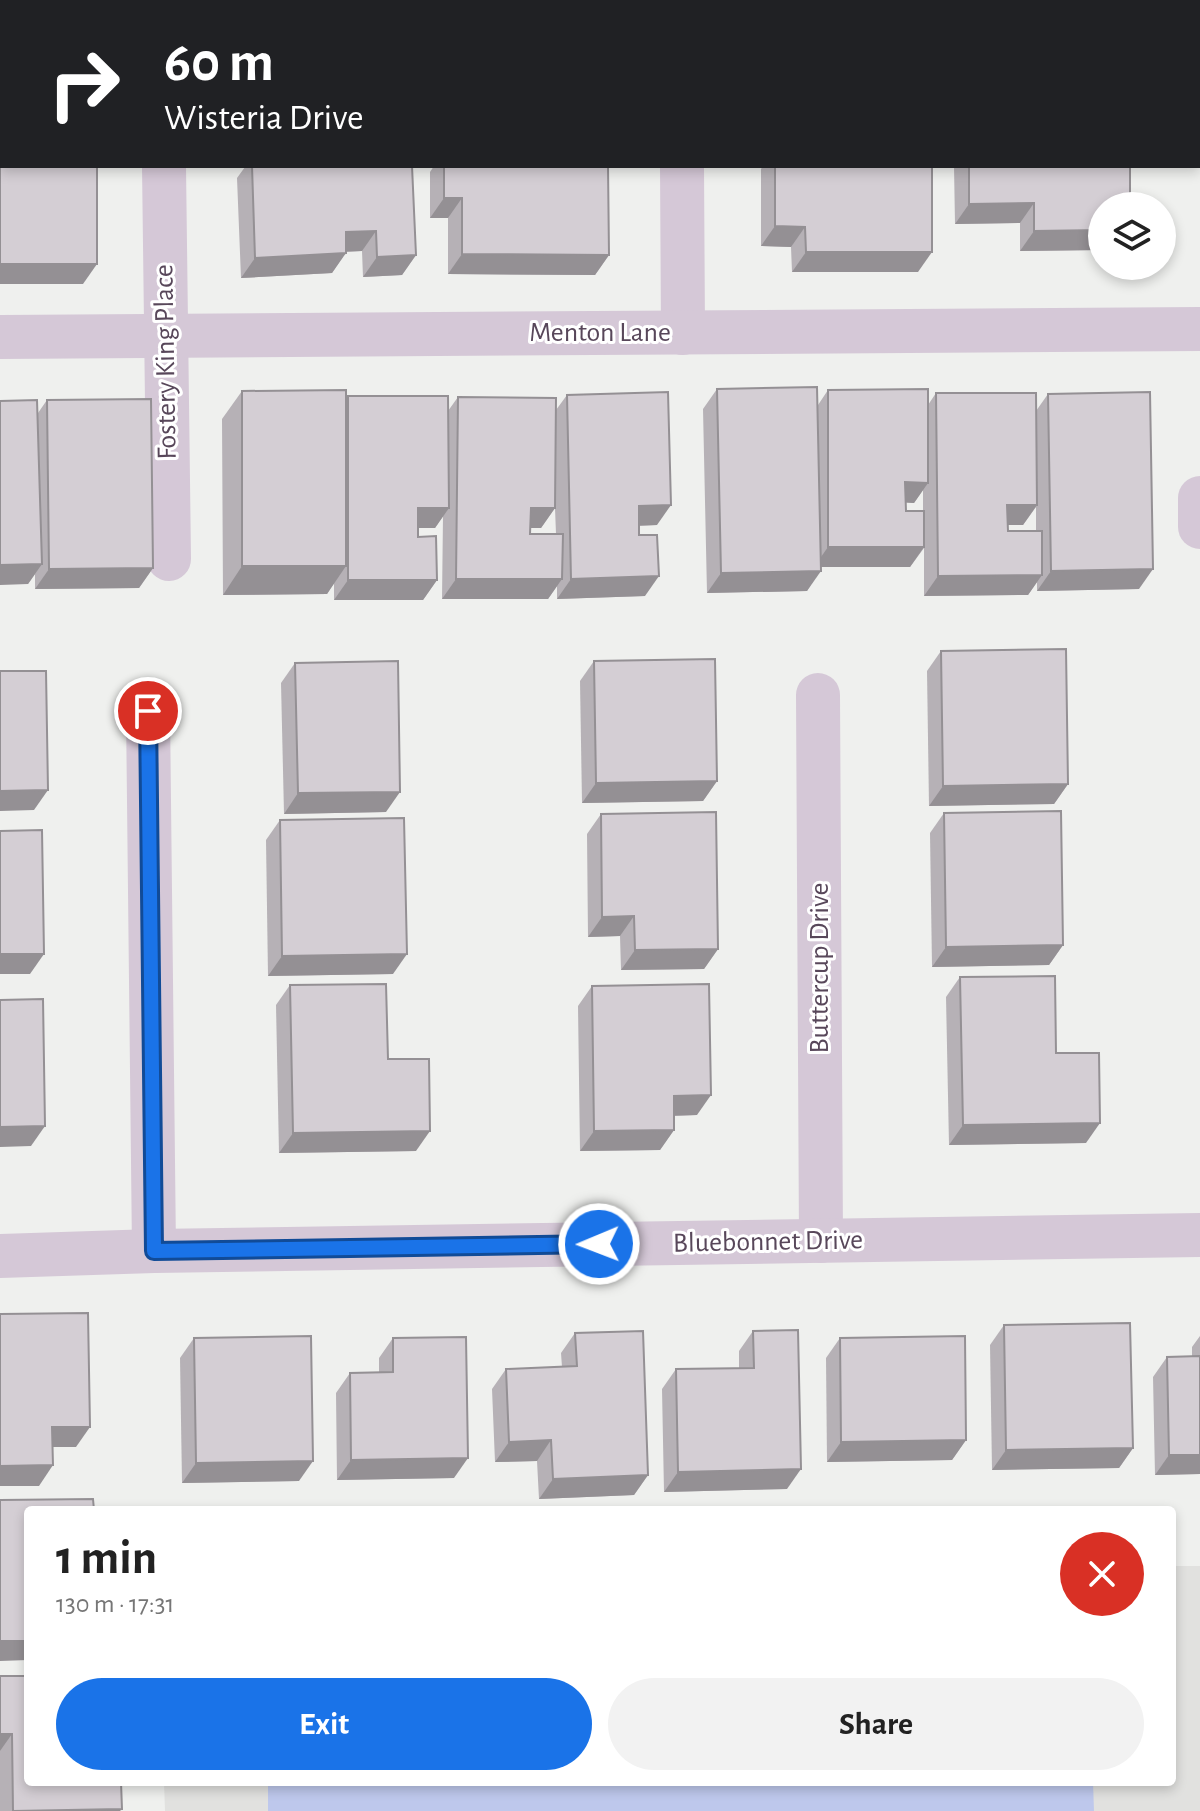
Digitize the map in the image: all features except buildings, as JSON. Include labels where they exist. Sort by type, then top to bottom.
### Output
[{"type":"street","name":"Fostery King Place","points":[[164,168],[169,559]]},
{"type":"street","points":[[682,168],[683,333]]},
{"type":"street","name":"Menton Lane","points":[[0,337],[1200,329]]},
{"type":"street","points":[[1200,498],[1200,527]]},
{"type":"street","name":"Buttercup Drive","points":[[818,695],[821,1241]]},
{"type":"street","points":[[148,711],[154,1251]]},
{"type":"street","name":"Bluebonnet Drive","points":[[0,1256],[1200,1235]]},
{"type":"shaded area","points":[[1176,1566],[1200,1566],[1200,1811],[165,1811],[164,1786],[1176,1786]]},
{"type":"shaded area","points":[[268,1786],[1093,1786],[1094,1811],[268,1811]]},
{"type":"route","points":[[148,711],[154,1251],[599,1244]]}]
